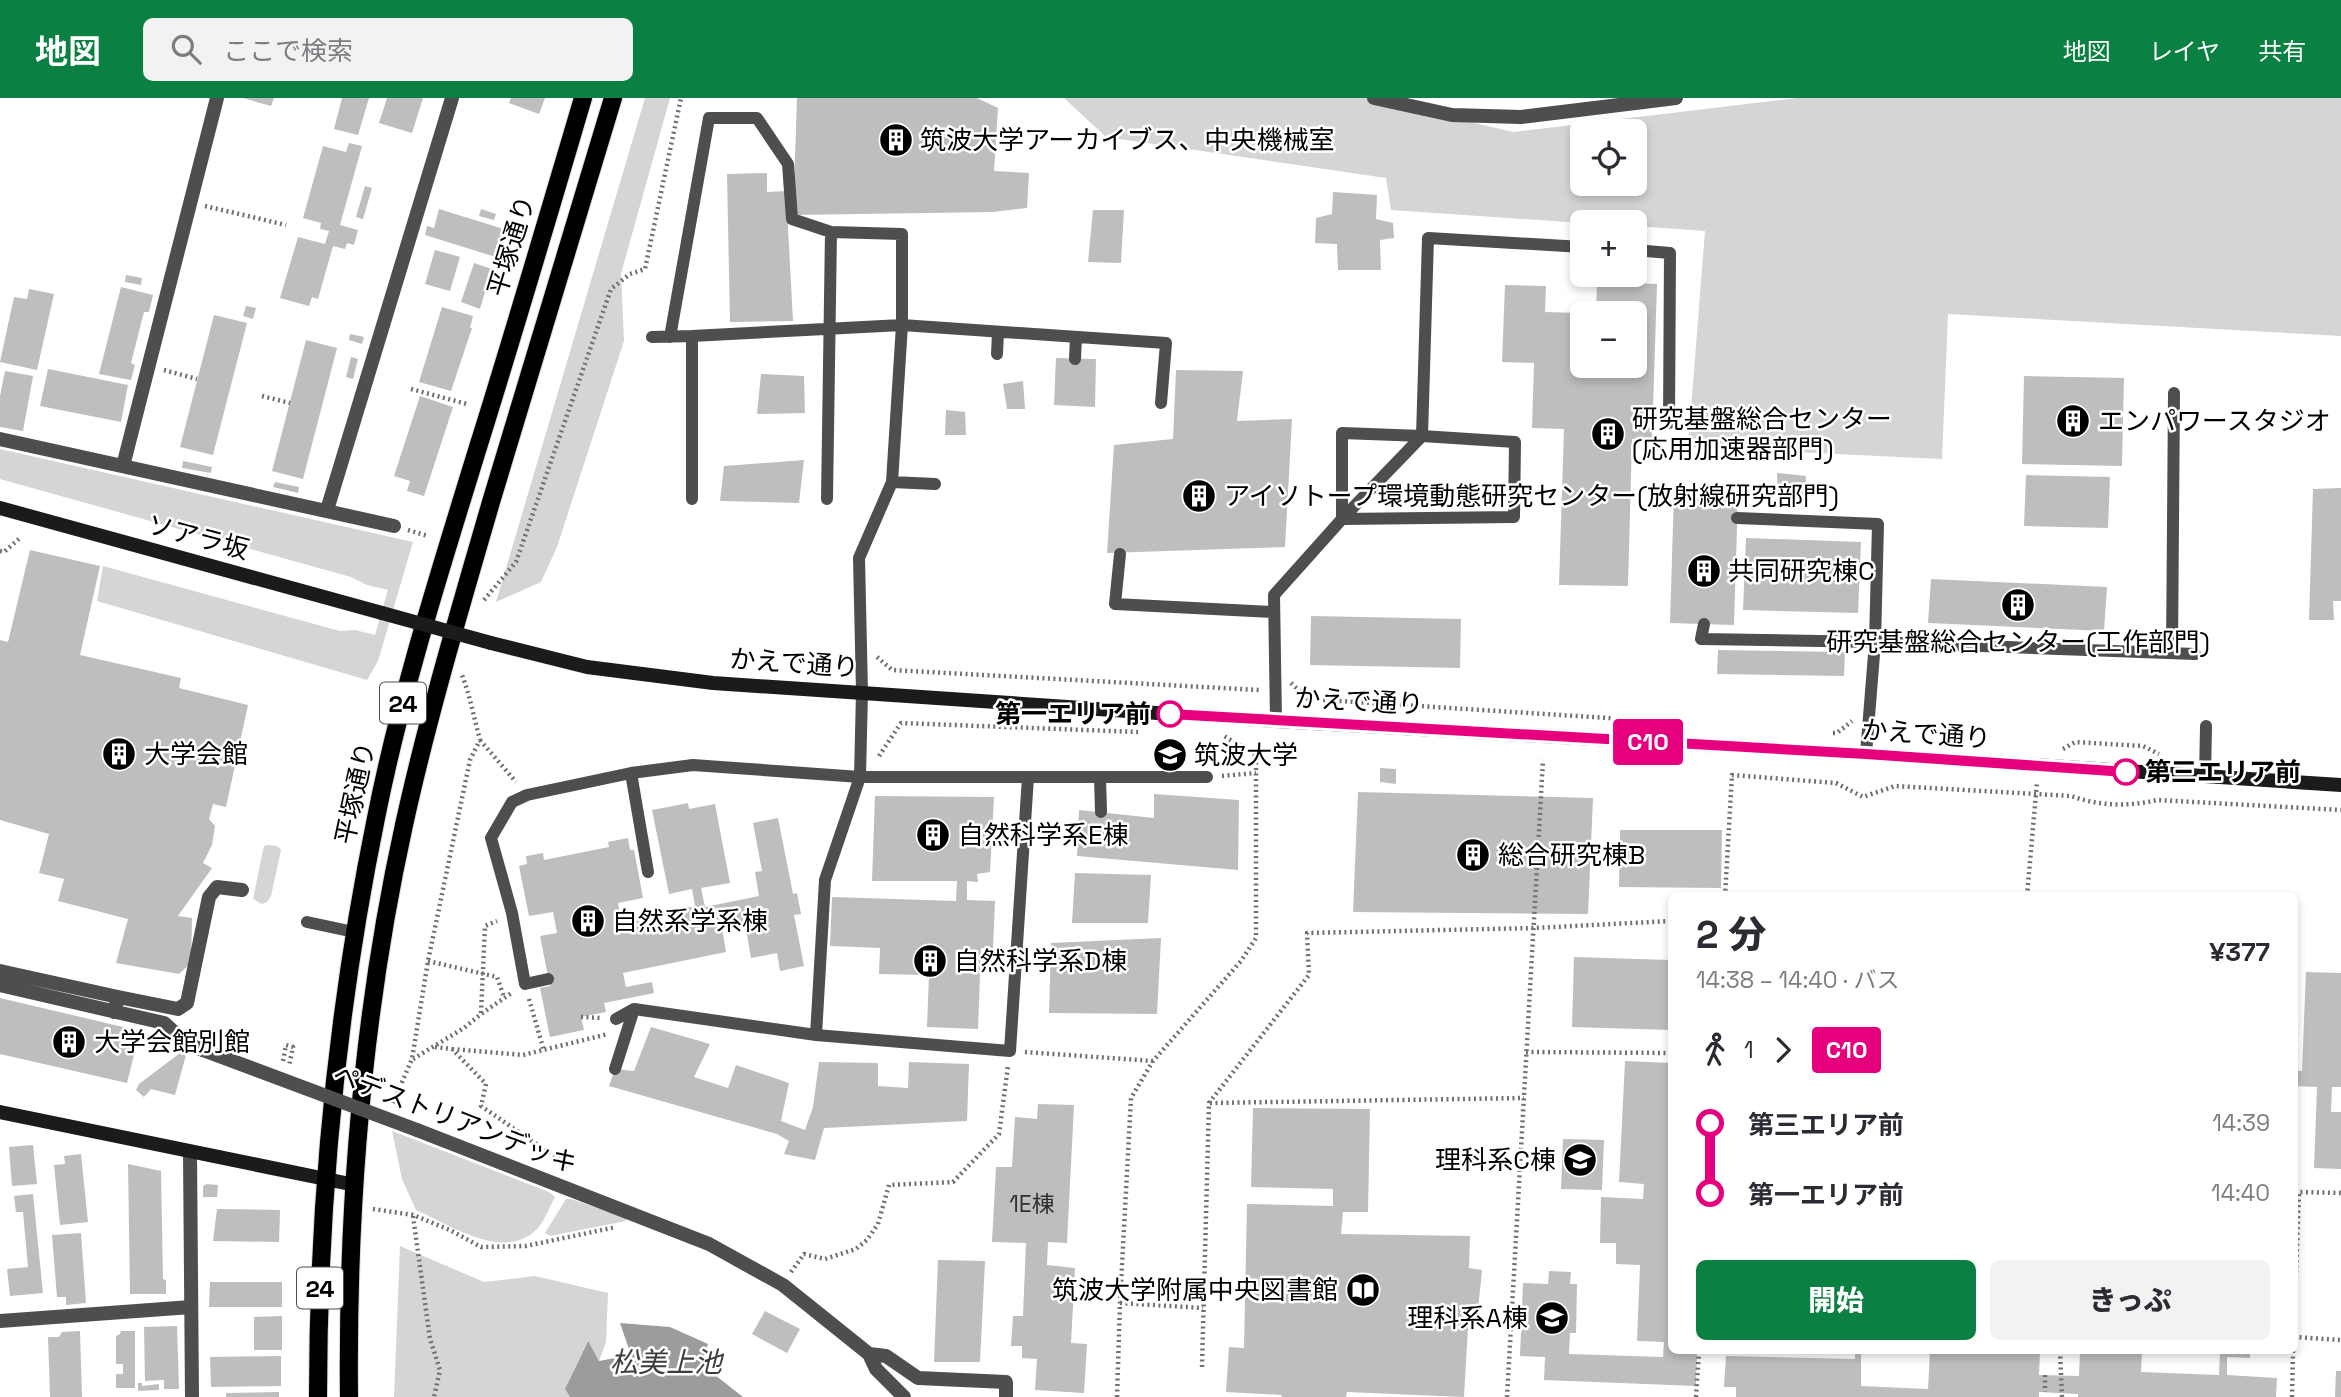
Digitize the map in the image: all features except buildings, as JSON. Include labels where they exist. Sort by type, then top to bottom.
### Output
[{"type":"main road","name":"平塚通り","points":[[318,1397],[324,1180],[354,932],[376,816],[396,729],[436,586],[583,98]]},
{"type":"main road","name":"平塚通り","points":[[349,1397],[355,1185],[369,1037],[403,828],[424,737],[463,597],[613,98]]},
{"type":"street","points":[[123,466],[217,98]]},
{"type":"street","points":[[327,510],[452,98]]},
{"type":"street","points":[[1374,98],[1452,115],[1521,117],[1676,98]]},
{"type":"street","points":[[0,439],[394,526]]},
{"type":"street","name":"ソアラ坂","points":[[0,508],[382,613]]},
{"type":"street","name":"かえで通り","points":[[382,613],[587,667],[713,683],[1276,721],[1866,754],[2341,785]]},
{"type":"street","points":[[0,971],[178,1009],[187,1003],[209,897],[217,887],[242,890]]},
{"type":"street","name":"ペデストリアンデッキ","points":[[0,985],[164,1023],[186,1042],[203,1050],[572,1189],[709,1244],[783,1285],[869,1354],[876,1369],[904,1397]]},
{"type":"street","points":[[114,1012],[118,997]]},
{"type":"street","points":[[0,1112],[355,1185]]},
{"type":"street","points":[[190,1153],[192,1397]]},
{"type":"street","points":[[0,1321],[191,1307]]},
{"type":"street","name":"ペデストリアンデッキ","points":[[869,1354],[886,1356],[918,1378],[1006,1382],[1006,1397]]},
{"type":"lane","points":[[670,337],[709,118],[757,118],[788,164],[792,219],[831,232],[902,234],[902,325],[892,482],[859,558],[862,692],[860,777],[825,880],[816,1035]]},
{"type":"lane","points":[[827,499],[831,232]]},
{"type":"lane","points":[[1276,721],[1274,595],[1422,436],[1428,238],[1570,246]]},
{"type":"lane","points":[[1647,251],[1670,253],[1669,423]]},
{"type":"lane","points":[[652,337],[902,325],[1166,343],[1161,402]]},
{"type":"lane","points":[[997,354],[998,332]]},
{"type":"lane","points":[[692,336],[692,499]]},
{"type":"lane","points":[[1075,359],[1076,337]]},
{"type":"lane","points":[[2172,653],[2174,393]]},
{"type":"lane","points":[[1342,433],[1515,442],[1514,517],[1342,519],[1342,433]]},
{"type":"lane","points":[[892,482],[936,484]]},
{"type":"lane","points":[[1737,518],[1878,524],[1875,642],[1866,754]]},
{"type":"lane","points":[[1120,554],[1115,604],[1274,612]]},
{"type":"lane","points":[[1704,624],[1701,639],[1875,642],[2195,654]]},
{"type":"lane","points":[[2205,777],[2206,726]]},
{"type":"lane","points":[[548,979],[525,984],[512,913],[491,838],[512,802],[527,795],[631,773],[693,765],[860,777],[1207,777]]},
{"type":"lane","points":[[631,773],[648,872]]},
{"type":"lane","points":[[616,1019],[635,1009],[816,1035],[1010,1051],[1028,777]]},
{"type":"lane","points":[[1100,777],[1101,812]]},
{"type":"lane","points":[[307,922],[354,932]]},
{"type":"lane","points":[[615,1069],[635,1009]]},
{"type":"path","points":[[190,202],[286,225]]},
{"type":"path","points":[[149,366],[197,379]]},
{"type":"path","points":[[411,388],[467,404]]},
{"type":"path","points":[[262,396],[290,403]]},
{"type":"path","points":[[0,551],[4,551],[21,537]]},
{"type":"path","points":[[874,653],[891,670],[1259,690],[1264,685]]},
{"type":"path","points":[[1291,683],[1308,699],[1684,723]]},
{"type":"path","points":[[1824,732],[1837,733],[1855,719]]},
{"type":"path","points":[[878,757],[901,723],[1143,732]]},
{"type":"path","points":[[1117,1397],[1131,1098],[1153,1061],[1241,961],[1256,938],[1256,755],[1224,736]]},
{"type":"path","points":[[480,740],[527,795]]},
{"type":"path","points":[[1507,1397],[1543,760]]},
{"type":"path","points":[[1207,777],[1256,773]]},
{"type":"path","points":[[1725,892],[1732,775],[1836,783],[1863,797],[1895,786],[2071,796],[2088,802],[2134,806],[2157,800],[2341,810]]},
{"type":"path","points":[[2027,892],[2036,794]]},
{"type":"path","points":[[481,1014],[485,926],[512,913]]},
{"type":"path","points":[[1202,1367],[1209,1103],[1309,975],[1307,933],[1534,928],[1668,920]]},
{"type":"path","points":[[428,961],[497,977],[504,997]]},
{"type":"path","points":[[412,1059],[464,1028],[525,984],[544,1051]]},
{"type":"path","points":[[435,1047],[523,1055],[626,1030]]},
{"type":"path","points":[[281,1071],[286,1045],[293,1047],[287,1075]]},
{"type":"path","points":[[452,1049],[486,1084],[481,1106],[558,1159],[565,1166],[572,1189]]},
{"type":"path","points":[[783,1285],[804,1254],[825,1259],[856,1249],[867,1240],[878,1224],[889,1185],[953,1182],[999,1134],[1010,1051],[1153,1061]]},
{"type":"path","points":[[1527,1052],[1668,1053]]},
{"type":"path","points":[[1209,1103],[1524,1098]]},
{"type":"path","points":[[2298,1192],[2341,1193]]},
{"type":"path","points":[[373,1209],[413,1215],[450,1230],[481,1247],[498,1248],[526,1246],[629,1225],[633,1213]]},
{"type":"path","points":[[413,1215],[430,1339],[440,1370],[434,1397]]},
{"type":"path","points":[[1120,1303],[1203,1308]]},
{"type":"path","points":[[2298,1337],[2341,1340]]},
{"type":"path","points":[[1696,1397],[1699,1354]]},
{"type":"path","points":[[2060,1354],[2062,1397]]},
{"type":"path","points":[[2292,1397],[2294,1354]]},
{"type":"path","points":[[2045,1375],[2045,1392]]},
{"type":"shaded area","points":[[645,98],[670,98],[621,274],[624,341],[557,547],[541,582],[496,602]]},
{"type":"shaded area","points":[[1064,98],[1367,98],[1513,132],[1570,125],[1570,196],[1647,196],[1647,119],[1622,119],[1797,98],[2341,98],[2341,336],[1948,314],[1942,459],[1688,447],[1705,231],[1647,227],[1647,210],[1570,210],[1570,222],[1391,210],[1386,178],[1106,137]]},
{"type":"shaded area","points":[[0,449],[413,542],[378,661],[367,680],[97,601],[103,566],[340,631],[355,630],[375,635],[388,590],[367,585],[351,577],[0,479]]},
{"type":"shaded area","points":[[264,846],[277,846],[281,850],[271,896],[262,904],[253,899]]},
{"type":"shaded area","points":[[392,1131],[549,1192],[555,1197],[544,1220],[535,1231],[522,1239],[491,1241],[459,1231],[416,1210],[402,1179]]},
{"type":"shaded area","points":[[566,1199],[626,1218],[626,1221],[550,1236],[545,1233]]},
{"type":"shaded area","points":[[400,1246],[484,1282],[535,1276],[608,1293],[606,1342],[599,1361],[587,1342],[565,1389],[570,1397],[394,1397]]},
{"type":"water","name":"松美上池","points":[[620,1323],[670,1327],[708,1344],[701,1364],[743,1397],[570,1397],[565,1389],[588,1341],[599,1361],[631,1355]]},
{"type":"bus line","name":"C10","points":[[1170,714],[1866,754],[2126,772]]},
{"type":"place","name":"筑波大学アーカイブス、中央機械室","points":[[896,140]]},
{"type":"place","name":"エンパワースタジオ","points":[[2073,421]]},
{"type":"place","name":"研究基盤総合センター (応用加速器部門)","points":[[1608,434]]},
{"type":"place","name":"アイソトープ環境動態研究センター(放射線研究部門)","points":[[1199,496]]},
{"type":"place","name":"共同研究棟C","points":[[1704,571]]},
{"type":"place","name":"研究基盤総合センター(工作部門)","points":[[2018,605]]},
{"type":"place","name":"第一エリア前","points":[[1170,714]]},
{"type":"place","name":"大学会館","points":[[119,754]]},
{"type":"place","name":"筑波大学","points":[[1170,755]]},
{"type":"place","name":"第三エリア前","points":[[2126,772]]},
{"type":"place","name":"自然科学系E棟","points":[[933,835]]},
{"type":"place","name":"総合研究棟B","points":[[1473,855]]},
{"type":"place","name":"自然系学系棟","points":[[588,921]]},
{"type":"place","name":"自然科学系D棟","points":[[930,961]]},
{"type":"place","name":"大学会館別館","points":[[69,1042]]},
{"type":"place","name":"理科系C棟","points":[[1580,1160]]},
{"type":"place","name":"筑波大学附属中央図書館","points":[[1363,1290]]},
{"type":"place","name":"理科系A棟","points":[[1552,1318]]}]
